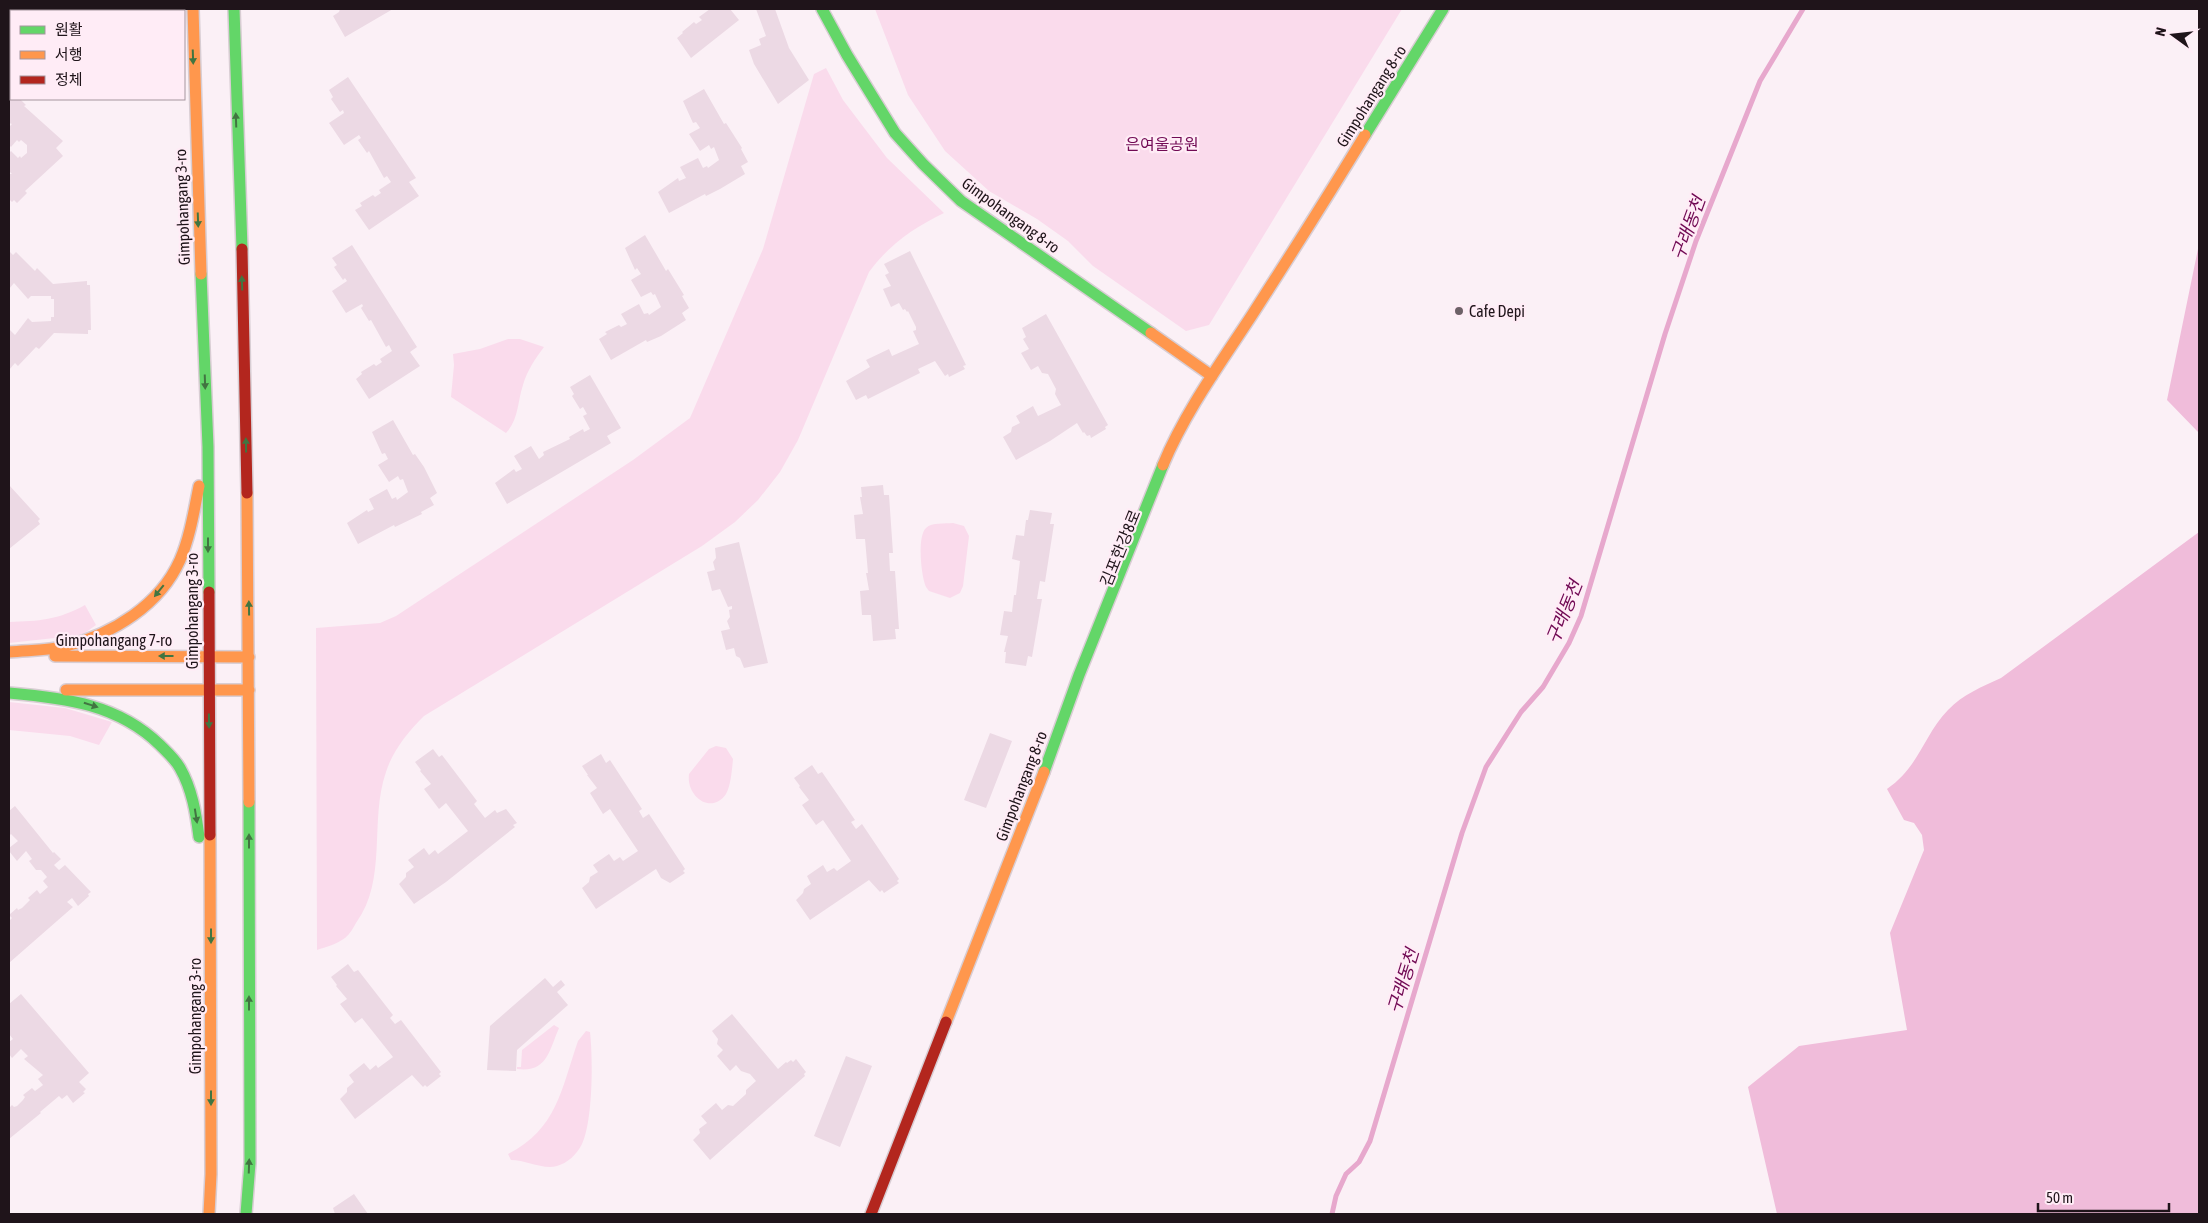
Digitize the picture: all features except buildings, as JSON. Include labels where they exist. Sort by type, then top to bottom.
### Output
[{"type":"street","name":"Gimpohangang 3-ro","points":[[193,9],[196,168],[208,447],[208,691],[211,910],[211,1174],[209,1214]]},
{"type":"street","points":[[234,9],[245,350],[250,656],[250,1164],[246,1214]]},
{"type":"street","name":"Gimpohangang 8-ro","points":[[822,9],[847,55],[895,133],[961,201],[1212,376]]},
{"type":"street","name":"Gimpohangang 8-ro","points":[[871,1214],[1059,734],[1079,675],[1174,438],[1304,235],[1443,9]]},
{"type":"street","points":[[9,652],[64,646],[100,635],[137,615],[149,603],[161,590],[179,562],[187,539],[208,447]]},
{"type":"street","name":"Gimpohangang 7-ro","points":[[9,656],[250,656]]},
{"type":"street","points":[[9,692],[249,690]]},
{"type":"street","points":[[9,692],[55,697],[85,703],[124,716],[156,740],[180,767],[194,801],[211,910]]},
{"type":"green space","name":"은여울공원","points":[[875,9],[1402,9],[1209,325],[1186,331],[1093,266],[1068,241],[1037,219],[989,191],[945,151],[908,95]]},
{"type":"green space","points":[[826,68],[843,100],[887,158],[944,213],[922,225],[893,245],[869,272],[798,440],[780,472],[758,500],[735,522],[702,546],[424,716],[412,728],[389,764],[381,791],[375,869],[372,888],[366,906],[347,936],[335,944],[317,950],[316,628],[380,623],[396,616],[633,460],[690,418],[763,249],[814,74]]},
{"type":"green space","points":[[508,339],[520,339],[544,347],[527,375],[516,416],[506,433],[451,397],[454,365],[453,354],[480,349]]},
{"type":"green space","points":[[953,523],[964,526],[969,536],[963,586],[960,593],[950,598],[929,591],[926,587],[921,566],[921,547],[923,532],[926,528],[935,524]]},
{"type":"green space","points":[[85,605],[96,625],[82,635],[9,643],[9,622],[57,617]]},
{"type":"green space","points":[[9,702],[65,708],[112,722],[99,745],[70,736],[9,730]]},
{"type":"green space","points":[[716,746],[726,748],[733,759],[731,777],[726,794],[714,803],[707,803],[696,796],[692,790],[689,774],[709,749]]},
{"type":"green space","points":[[554,1025],[559,1028],[546,1059],[535,1068],[517,1069],[517,1067],[521,1067],[522,1050]]},
{"type":"green space","points":[[586,1031],[590,1032],[592,1057],[591,1089],[586,1133],[580,1148],[575,1155],[561,1165],[552,1167],[511,1160],[508,1154],[537,1133],[547,1120],[561,1092],[578,1041]]},
{"type":"shaded area","points":[[2199,244],[2199,433],[2167,400]]},
{"type":"shaded area","points":[[2199,532],[2199,1214],[1777,1214],[1748,1087],[1799,1046],[1907,1030],[1890,933],[1924,850],[1922,835],[1914,823],[1904,820],[1887,789],[1907,771],[1940,720],[1954,704],[1973,691],[2001,678]]},
{"type":"waterway","name":"구래동천","points":[[1332,1214],[1336,1196],[1346,1174],[1359,1162],[1370,1141],[1462,833],[1486,767],[1521,712],[1543,687],[1569,643],[1581,616],[1665,334],[1696,241],[1760,81],[1803,9]]},
{"type":"traffic: fast","points":[[234,9],[242,249]]},
{"type":"traffic: fast","points":[[822,9],[847,55],[895,133],[923,164],[961,201],[1151,333]]},
{"type":"traffic: fast","points":[[1365,135],[1443,9]]},
{"type":"traffic: fast","points":[[201,274],[208,447],[209,592]]},
{"type":"traffic: fast","points":[[1044,772],[1079,675],[1163,465]]},
{"type":"traffic: fast","points":[[9,693],[50,697],[90,706],[127,720],[144,731],[168,753],[180,768],[188,784],[193,801],[199,837]]},
{"type":"traffic: fast","points":[[246,1214],[250,1163],[249,802]]},
{"type":"traffic: slow","points":[[193,9],[201,274]]},
{"type":"traffic: slow","points":[[1163,465],[1182,426],[1204,388],[1365,135]]},
{"type":"traffic: slow","points":[[1151,333],[1212,376]]},
{"type":"traffic: slow","points":[[9,652],[52,649],[84,641],[117,625],[148,604],[171,576],[180,560],[189,533],[199,486]]},
{"type":"traffic: slow","points":[[247,493],[249,802]]},
{"type":"traffic: slow","points":[[55,656],[249,657]]},
{"type":"traffic: slow","points":[[66,690],[249,690]]},
{"type":"traffic: slow","points":[[946,1022],[1044,772]]},
{"type":"traffic: slow","points":[[209,1214],[211,1174],[210,835]]},
{"type":"traffic: jam","points":[[242,249],[247,493]]},
{"type":"traffic: jam","points":[[209,592],[210,835]]},
{"type":"traffic: jam","points":[[871,1214],[946,1022]]},
{"type":"place","name":"Cafe Depi","points":[[1459,311]]}]
